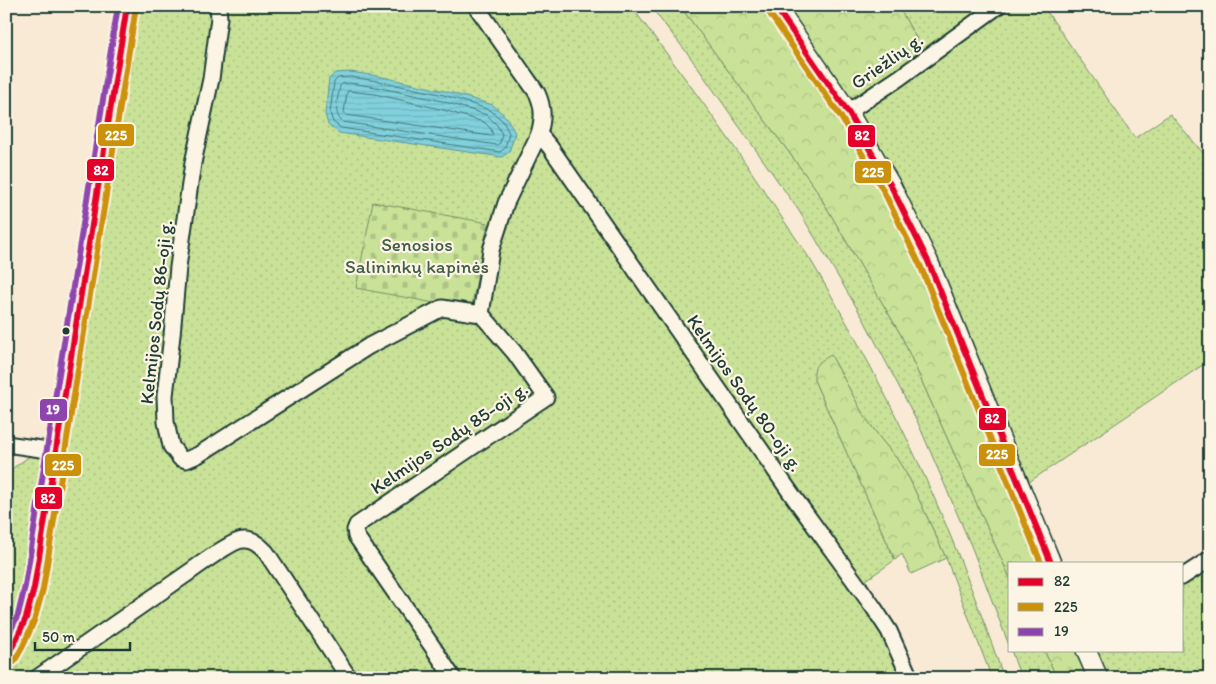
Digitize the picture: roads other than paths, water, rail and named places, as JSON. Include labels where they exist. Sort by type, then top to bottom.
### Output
[{"type":"main road","points":[[6,657],[26,618],[34,588],[127,6]]},
{"type":"main road","points":[[775,6],[848,112],[891,186],[928,261],[1051,562]]},
{"type":"main road","points":[[1087,652],[1098,678]]},
{"type":"street","name":"Kelmijos Sodų 86-oji g.","points":[[218,6],[219,18],[211,79],[193,163],[178,267],[166,396],[166,422],[172,446],[180,458],[186,460],[198,455],[369,346],[442,308],[481,314]]},
{"type":"street","points":[[476,6],[538,94],[543,114],[539,134],[506,203],[491,250],[481,314]]},
{"type":"street","name":"Griežlių g.","points":[[848,112],[899,78],[998,6]]},
{"type":"street","name":"Kelmijos Sodų 80-oji g.","points":[[539,134],[795,499],[874,608],[889,631],[910,678]]},
{"type":"street","name":"Kelmijos Sodų 85-oji g.","points":[[453,678],[356,536],[355,530],[357,525],[546,397],[514,352],[481,314]]},
{"type":"street","points":[[6,444],[55,451]]},
{"type":"street","points":[[37,678],[206,561],[236,542],[244,540],[252,541],[266,552],[350,678]]},
{"type":"street","points":[[1184,575],[1210,559]]},
{"type":"water","points":[[350,72],[378,76],[445,91],[493,105],[507,118],[515,133],[509,152],[502,157],[339,133],[328,125],[325,114],[329,79],[335,73]]},
{"type":"park label","name":"Senosios Salininkų kapinės","points":[[417,255]]}]
